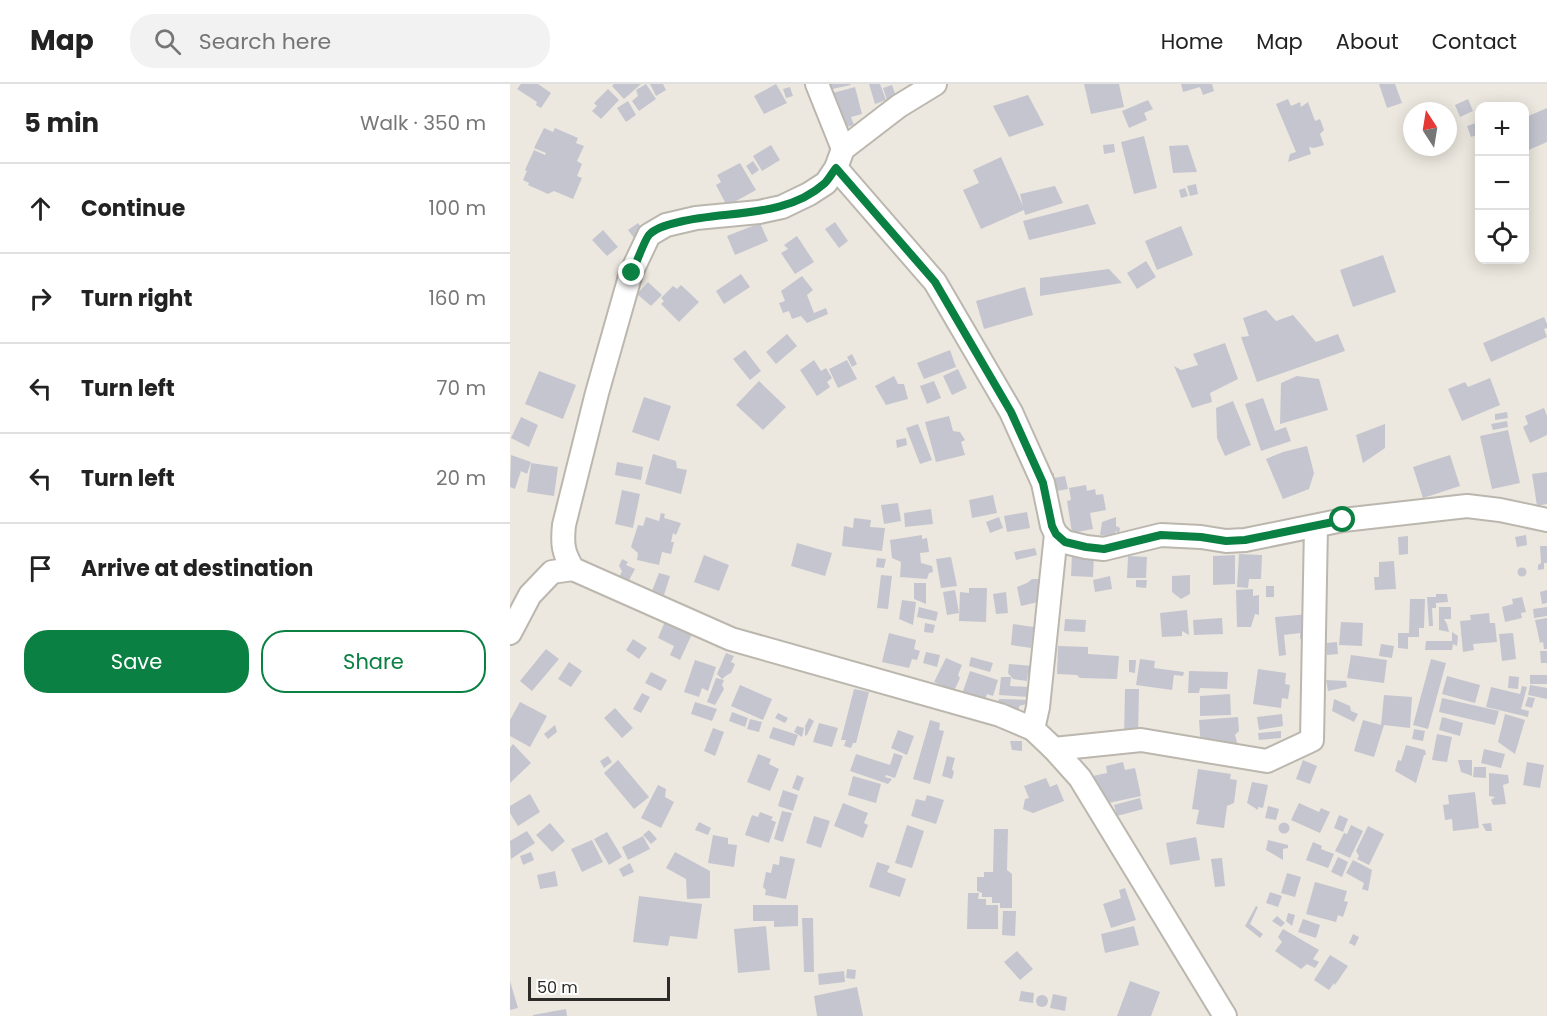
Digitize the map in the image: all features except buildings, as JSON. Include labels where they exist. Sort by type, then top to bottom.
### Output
[{"type":"street","points":[[817,84],[840,158],[935,282],[959,321],[1011,412],[1043,483],[1049,518],[1056,534],[1065,542],[1104,549],[1161,535],[1226,541],[1245,540],[1374,516],[1467,506],[1547,520]]},
{"type":"street","points":[[573,569],[566,557],[562,541],[564,525],[597,393],[632,273],[649,235],[666,225],[696,218],[759,212],[782,207],[809,194],[826,183],[840,158],[899,106],[934,84]]},
{"type":"street","points":[[1054,749],[1141,740],[1267,762],[1312,740],[1316,526]]},
{"type":"street","points":[[1033,729],[1038,707],[1056,534]]},
{"type":"street","points":[[510,633],[530,595],[552,572],[573,569],[731,639],[1000,715],[1033,729],[1080,778],[1225,1016]]},
{"type":"route","points":[[632,273],[649,235],[666,225],[696,218],[759,212],[782,207],[826,183],[836,168],[935,282],[959,321],[1011,412],[1043,483],[1052,526],[1056,534],[1065,542],[1104,549],[1161,535],[1226,541],[1245,540],[1343,520]]}]
